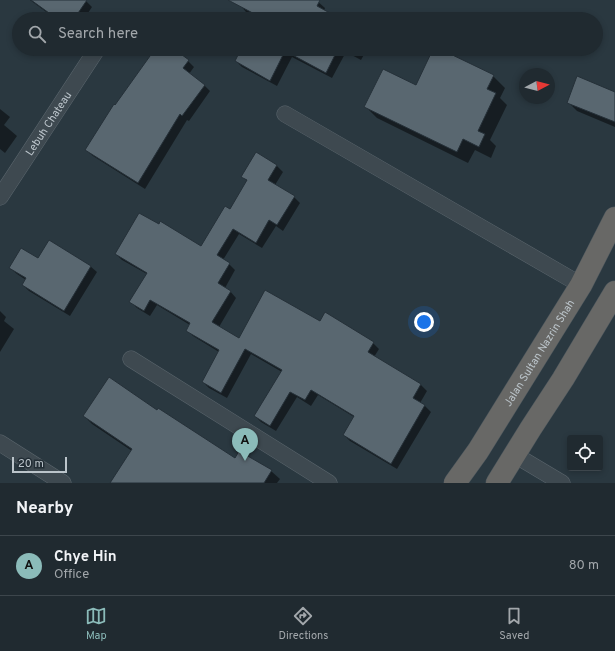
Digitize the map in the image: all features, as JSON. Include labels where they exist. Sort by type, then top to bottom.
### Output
[{"type":"highway","name":"Jalan Sultan Nazrin Shah","points":[[455,483],[478,452],[581,285],[615,218]]},
{"type":"highway","points":[[497,483],[563,379],[615,292]]},
{"type":"street","name":"Lebuh Chateau","points":[[0,197],[92,56]]},
{"type":"street","points":[[285,114],[581,285]]},
{"type":"street","points":[[131,359],[329,483]]},
{"type":"street","points":[[0,443],[63,483]]},
{"type":"street","points":[[515,455],[562,483]]},
{"type":"building","points":[[31,0],[87,0],[79,12],[48,12]]},
{"type":"building","points":[[228,0],[320,0],[317,6],[328,12],[251,12]]},
{"type":"building","points":[[150,56],[184,56],[189,60],[183,68],[205,85],[182,116],[180,114],[138,183],[85,150],[114,104],[115,105]]},
{"type":"building","points":[[238,56],[282,56],[270,81],[235,61]]},
{"type":"building","points":[[294,56],[334,56],[326,73]]},
{"type":"building","points":[[430,56],[455,56],[494,75],[487,89],[496,93],[478,131],[485,134],[479,147],[463,139],[457,152],[364,107],[383,69],[416,85]]},
{"type":"building","points":[[577,76],[615,92],[615,122],[567,103]]},
{"type":"building","points":[[256,152],[277,165],[268,180],[295,196],[277,225],[269,220],[256,243],[233,229],[217,255],[230,263],[218,283],[231,291],[212,322],[239,338],[265,290],[320,321],[325,312],[374,342],[368,352],[421,384],[413,398],[425,405],[391,464],[343,435],[354,416],[311,390],[305,400],[290,392],[270,426],[254,416],[282,370],[245,349],[221,393],[202,382],[219,350],[186,331],[190,323],[150,300],[144,311],[129,302],[147,273],[115,254],[139,213],[159,224],[160,221],[201,246],[225,206],[230,209],[247,180],[241,177]]},
{"type":"building","points":[[49,240],[91,266],[64,311],[22,285],[26,278],[9,268],[21,248],[38,258]]},
{"type":"building","points":[[109,377],[157,410],[158,408],[235,458],[239,451],[272,470],[264,483],[110,483],[132,449],[83,416]]},
{"type":"place","name":"Chye Hin","points":[[245,461]]}]
